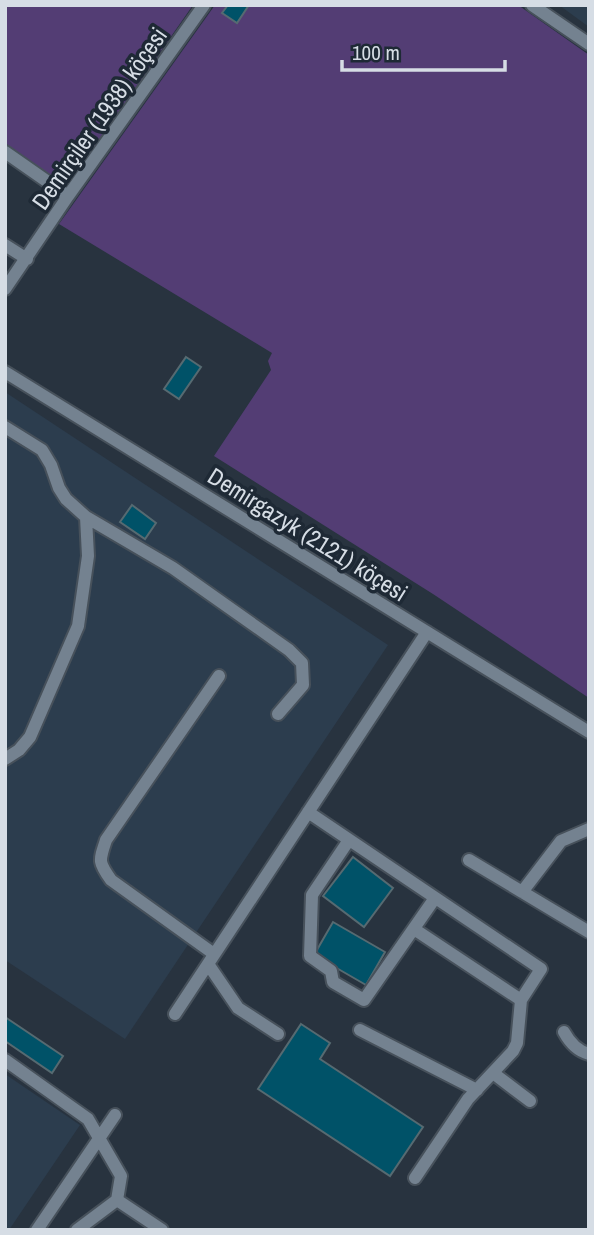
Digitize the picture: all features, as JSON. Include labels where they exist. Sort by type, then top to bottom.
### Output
[{"type":"street","name":"Demirçiler (1938) köçesi","points":[[5,289],[204,5]]},
{"type":"street","points":[[532,5],[589,44]]},
{"type":"street","points":[[5,152],[68,196]]},
{"type":"street","points":[[5,246],[27,259]]},
{"type":"street","name":"Demirgazyk (2121) köçesi","points":[[5,372],[589,732]]},
{"type":"street","points":[[5,427],[42,450],[66,499],[86,517],[173,568],[289,650],[302,663],[303,685],[278,714]]},
{"type":"street","points":[[5,759],[19,750],[30,737],[78,626],[88,556],[86,517]]},
{"type":"street","points":[[175,1014],[427,632]]},
{"type":"street","points":[[219,676],[106,840],[100,866],[111,880],[211,959],[238,1008],[278,1034]]},
{"type":"street","points":[[308,812],[541,969],[521,1000],[517,1043],[513,1051],[477,1090],[415,1178]]},
{"type":"street","points":[[522,892],[561,841],[589,829]]},
{"type":"street","points":[[349,840],[312,895],[310,956],[331,971],[333,982],[364,1000],[435,898]]},
{"type":"street","points":[[469,860],[589,932]]},
{"type":"street","points":[[414,929],[521,1000]]},
{"type":"street","points":[[360,1030],[477,1090]]},
{"type":"street","points":[[565,1032],[580,1052],[589,1054]]},
{"type":"street","points":[[5,1060],[88,1119],[121,1175],[117,1200],[77,1230]]},
{"type":"street","points":[[493,1073],[530,1101]]},
{"type":"street","points":[[37,1230],[115,1115]]},
{"type":"street","points":[[117,1200],[162,1230]]},
{"type":"shaded area","points":[[5,5],[193,5],[66,187],[5,143]]},
{"type":"shaded area","points":[[215,5],[518,5],[589,55],[589,698],[433,594],[214,456],[271,370],[268,361],[272,353],[59,224]]},
{"type":"shaded area","points":[[559,5],[589,5],[589,27]]},
{"type":"shaded area","points":[[5,392],[388,645],[125,1039],[5,960]]},
{"type":"shaded area","points":[[5,1074],[80,1125],[9,1230],[5,1230]]},
{"type":"building","points":[[228,5],[249,5],[237,23],[222,13]]},
{"type":"building","points":[[186,357],[201,367],[179,399],[164,389]]},
{"type":"building","points":[[132,505],[156,523],[145,539],[120,522]]},
{"type":"building","points":[[353,857],[393,888],[364,927],[323,896]]},
{"type":"building","points":[[333,922],[385,952],[366,985],[314,955]]},
{"type":"building","points":[[5,1017],[63,1056],[52,1073],[5,1041]]},
{"type":"building","points":[[301,1024],[330,1043],[320,1059],[423,1127],[390,1176],[258,1089]]}]
